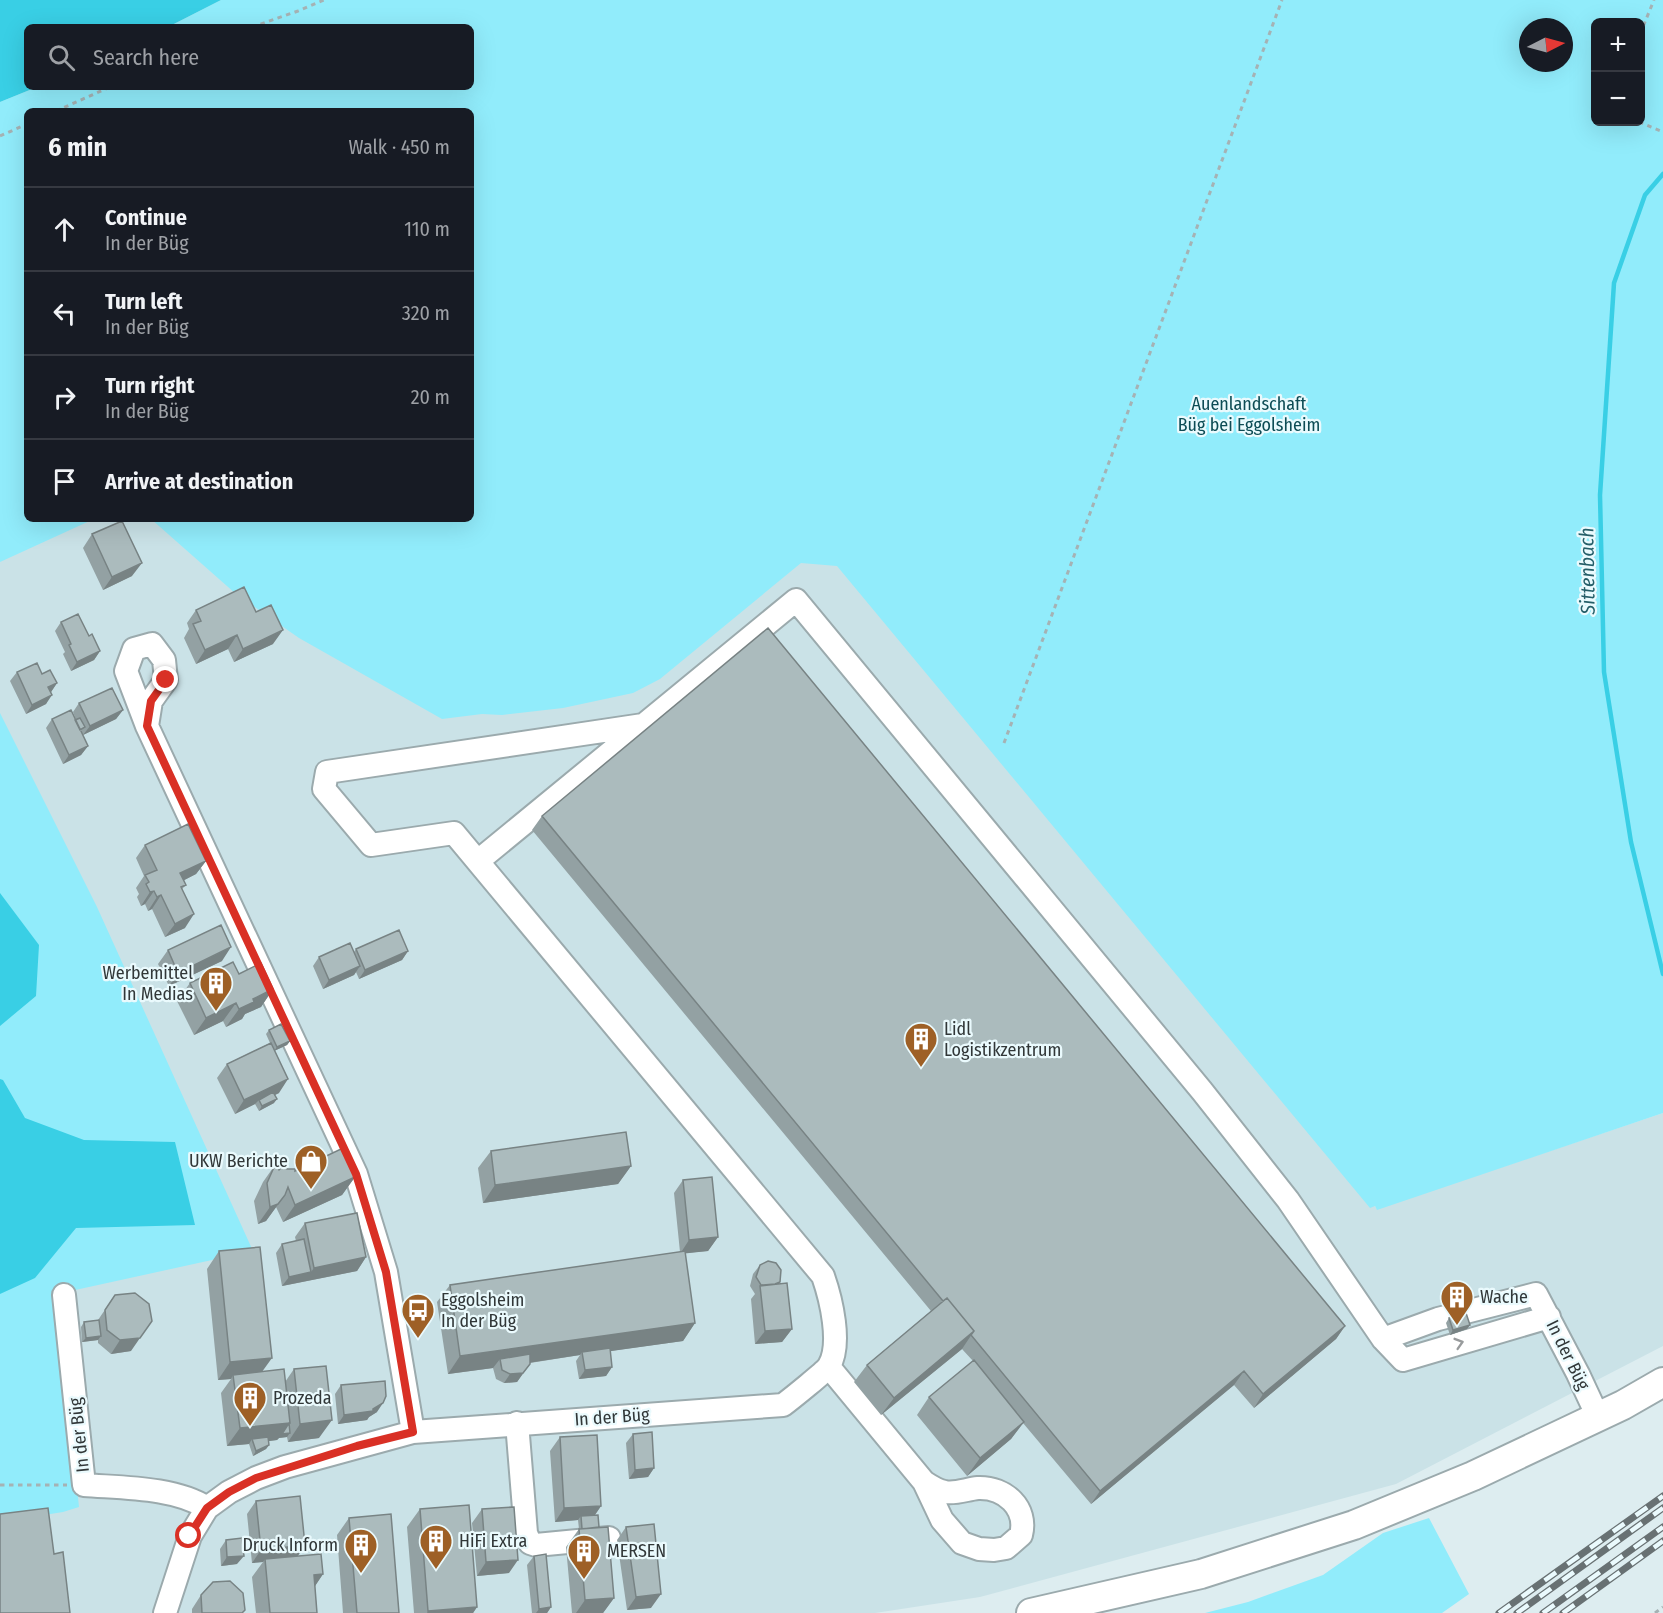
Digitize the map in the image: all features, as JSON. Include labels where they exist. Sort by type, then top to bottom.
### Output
[{"type":"main road","points":[[1031,1613],[1201,1574],[1316,1538],[1463,1480],[1598,1417],[1663,1382]]},
{"type":"street","points":[[478,861],[796,600],[1202,1091],[1288,1200],[1383,1339],[1403,1360],[1549,1317]]},
{"type":"street","points":[[147,726],[356,1174],[386,1272],[413,1432]]},
{"type":"street","points":[[643,726],[327,772],[324,789],[371,845],[454,833],[823,1276],[834,1318],[834,1343],[829,1367],[924,1482]]},
{"type":"street","name":"In der Büg","points":[[1383,1339],[1438,1319],[1536,1294],[1598,1417]]},
{"type":"street","name":"In der Büg","points":[[64,1295],[84,1485],[166,1494],[194,1500],[207,1508]]},
{"type":"street","name":"In der Büg","points":[[165,1613],[189,1536],[207,1508],[229,1492],[276,1470],[413,1432],[783,1405],[829,1367]]},
{"type":"street","points":[[517,1423],[526,1533],[530,1543],[536,1545],[609,1538]]},
{"type":"path","points":[[261,24],[324,0]]},
{"type":"path","points":[[1004,742],[1282,0]]},
{"type":"path","points":[[1645,24],[1654,0]]},
{"type":"path","points":[[63,108],[103,90]]},
{"type":"path","points":[[1645,124],[1663,132]]},
{"type":"path","points":[[0,136],[24,125]]},
{"type":"path","points":[[0,1485],[84,1485]]},
{"type":"path","points":[[1655,1613],[1663,1607]]},
{"type":"shaded area","points":[[0,0],[221,0],[174,24],[24,24],[24,90],[30,90],[0,102]]},
{"type":"shaded area","points":[[75,522],[217,522],[834,556],[1377,1209],[1663,1113],[1663,1346],[1396,1484],[980,1597],[875,1613],[0,1613],[0,557]]},
{"type":"shaded area","points":[[0,893],[39,945],[36,996],[0,1026]]},
{"type":"shaded area","points":[[0,1079],[3,1080],[25,1118],[84,1140],[175,1142],[195,1225],[76,1228],[35,1278],[0,1294]]},
{"type":"green space","name":"Auenlandschaft Büg bei Eggolsheim","points":[[221,0],[1663,0],[1663,1113],[1377,1210],[1375,1206],[1370,1208],[837,566],[801,563],[660,679],[633,693],[563,708],[442,719],[299,638],[236,594],[154,522],[474,522],[474,108],[24,108],[24,522],[87,522],[0,562],[0,102],[30,90],[474,90],[474,24],[174,24]]},
{"type":"green space","points":[[0,713],[97,907],[253,1251],[57,1294],[79,1507],[63,1512],[0,1522]]},
{"type":"green space","points":[[1429,1518],[1469,1594],[1442,1613],[1205,1613],[1248,1602],[1323,1575],[1383,1533]]},
{"type":"building","points":[[122,522],[142,563],[112,577],[92,534]]},
{"type":"building","points":[[244,587],[256,612],[271,605],[283,630],[243,649],[237,635],[205,650],[193,624],[201,621],[196,610]]},
{"type":"building","points":[[78,614],[89,636],[92,634],[100,651],[77,662],[61,622]]},
{"type":"building","name":"Lidl Logistikzentrum","points":[[768,628],[1345,1326],[1263,1394],[1244,1371],[1100,1491],[971,1335],[974,1331],[947,1298],[943,1301],[542,816]]},
{"type":"building","points":[[37,663],[42,674],[50,670],[57,683],[48,687],[52,695],[32,705],[17,672]]},
{"type":"building","points":[[112,688],[123,710],[90,726],[79,703]]},
{"type":"building","points":[[71,710],[88,746],[69,755],[52,719]]},
{"type":"building","points":[[80,718],[85,727],[80,730],[75,720]]},
{"type":"building","points":[[188,824],[206,861],[180,873],[186,885],[181,887],[194,914],[175,924],[161,895],[157,897],[154,891],[150,892],[146,884],[149,882],[145,875],[157,870],[145,845]]},
{"type":"building","points":[[221,925],[231,947],[178,973],[168,950]]},
{"type":"building","points":[[399,930],[408,951],[365,970],[356,949]]},
{"type":"building","points":[[350,943],[360,966],[329,980],[319,957]]},
{"type":"building","points":[[233,962],[239,974],[261,963],[273,989],[239,1009],[236,1003],[206,1018],[190,983]]},
{"type":"building","points":[[281,1024],[290,1041],[277,1047],[269,1030]]},
{"type":"building","points":[[271,1043],[288,1079],[244,1100],[227,1064]]},
{"type":"building","points":[[273,1092],[277,1099],[262,1106],[259,1100]]},
{"type":"building","points":[[626,1132],[631,1166],[495,1185],[491,1151]]},
{"type":"building","points":[[343,1148],[355,1177],[295,1205],[288,1187],[278,1204],[270,1207],[267,1183],[275,1165],[279,1170],[286,1163],[287,1169],[295,1169],[295,1171]]},
{"type":"building","points":[[712,1177],[718,1237],[689,1240],[683,1180]]},
{"type":"building","points":[[357,1213],[366,1257],[314,1268],[305,1223]]},
{"type":"building","points":[[304,1239],[311,1272],[289,1277],[282,1244]]},
{"type":"building","points":[[260,1247],[272,1358],[230,1362],[219,1251]]},
{"type":"building","points":[[685,1251],[695,1323],[460,1356],[450,1285]]},
{"type":"building","points":[[768,1261],[776,1263],[781,1270],[780,1282],[761,1285],[756,1277],[760,1265]]},
{"type":"building","points":[[787,1283],[792,1329],[765,1331],[760,1286]]},
{"type":"building","points":[[135,1293],[149,1304],[152,1321],[140,1338],[120,1340],[107,1330],[105,1310],[115,1295]]},
{"type":"building","points":[[947,1298],[974,1331],[894,1398],[867,1365]]},
{"type":"building","points":[[1466,1313],[1470,1325],[1453,1330],[1449,1318]]},
{"type":"building","points":[[99,1320],[101,1336],[86,1338],[84,1322]]},
{"type":"building","points":[[610,1348],[612,1367],[585,1370],[582,1352]]},
{"type":"building","points":[[530,1354],[530,1364],[523,1373],[510,1374],[502,1370],[500,1359]]},
{"type":"building","points":[[974,1360],[1024,1422],[980,1458],[929,1397]]},
{"type":"building","points":[[326,1366],[332,1420],[300,1424],[294,1369]]},
{"type":"building","points":[[284,1369],[290,1423],[240,1428],[233,1375]]},
{"type":"building","points":[[385,1381],[386,1396],[383,1403],[373,1411],[344,1415],[341,1385]]},
{"type":"building","points":[[289,1423],[290,1433],[282,1434]]},
{"type":"building","points":[[652,1432],[654,1468],[635,1470],[633,1434]]},
{"type":"building","points":[[597,1435],[601,1506],[564,1508],[560,1437]]},
{"type":"building","points":[[268,1437],[269,1445],[256,1451],[252,1439]]},
{"type":"building","points":[[300,1496],[305,1545],[261,1550],[256,1501]]},
{"type":"building","name":"HiFi Extra","points":[[469,1505],[477,1607],[428,1611],[420,1509]]},
{"type":"building","points":[[514,1507],[518,1560],[486,1562],[482,1509]]},
{"type":"building","points":[[48,1508],[54,1554],[63,1552],[70,1613],[0,1613],[0,1514]]},
{"type":"building","points":[[391,1514],[399,1613],[357,1613],[349,1518]]},
{"type":"building","points":[[598,1515],[599,1527],[582,1529],[581,1516]]},
{"type":"building","points":[[654,1524],[661,1594],[636,1597],[626,1527]]},
{"type":"building","points":[[608,1527],[614,1598],[585,1600],[579,1529]]},
{"type":"building","points":[[242,1538],[244,1556],[227,1557],[226,1540]]},
{"type":"building","points":[[321,1554],[323,1574],[314,1575],[317,1613],[270,1613],[265,1559]]},
{"type":"building","points":[[546,1554],[551,1607],[539,1609],[534,1556]]},
{"type":"building","points":[[230,1581],[243,1593],[245,1610],[242,1613],[202,1613],[201,1595],[213,1582]]},
{"type":"waterway","name":"Sittenbach","points":[[1663,174],[1645,195],[1614,283],[1600,495],[1604,672],[1631,842],[1663,974]]},
{"type":"railway","points":[[1499,1613],[1663,1496]]},
{"type":"railway","points":[[1517,1613],[1663,1508]]},
{"type":"railway","points":[[1543,1613],[1663,1527]]},
{"type":"railway","points":[[1563,1613],[1663,1541]]},
{"type":"place","name":"Werbemittel In Medias","points":[[216,1012]]},
{"type":"place","name":"Lidl Logistikzentrum","points":[[921,1068]]},
{"type":"place","name":"UKW Berichte","points":[[311,1190]]},
{"type":"place","name":"Wache","points":[[1457,1326]]},
{"type":"place","name":"Eggolsheim In der Büg","points":[[418,1339]]},
{"type":"place","name":"Prozeda","points":[[250,1427]]},
{"type":"place","name":"HiFi Extra","points":[[436,1570]]},
{"type":"place","name":"Druck Inform","points":[[361,1574]]},
{"type":"place","name":"MERSEN","points":[[584,1580]]},
{"type":"route","points":[[166,680],[151,701],[147,726],[356,1174],[386,1272],[413,1432],[285,1467],[256,1478],[229,1492],[207,1508],[189,1536]]}]
